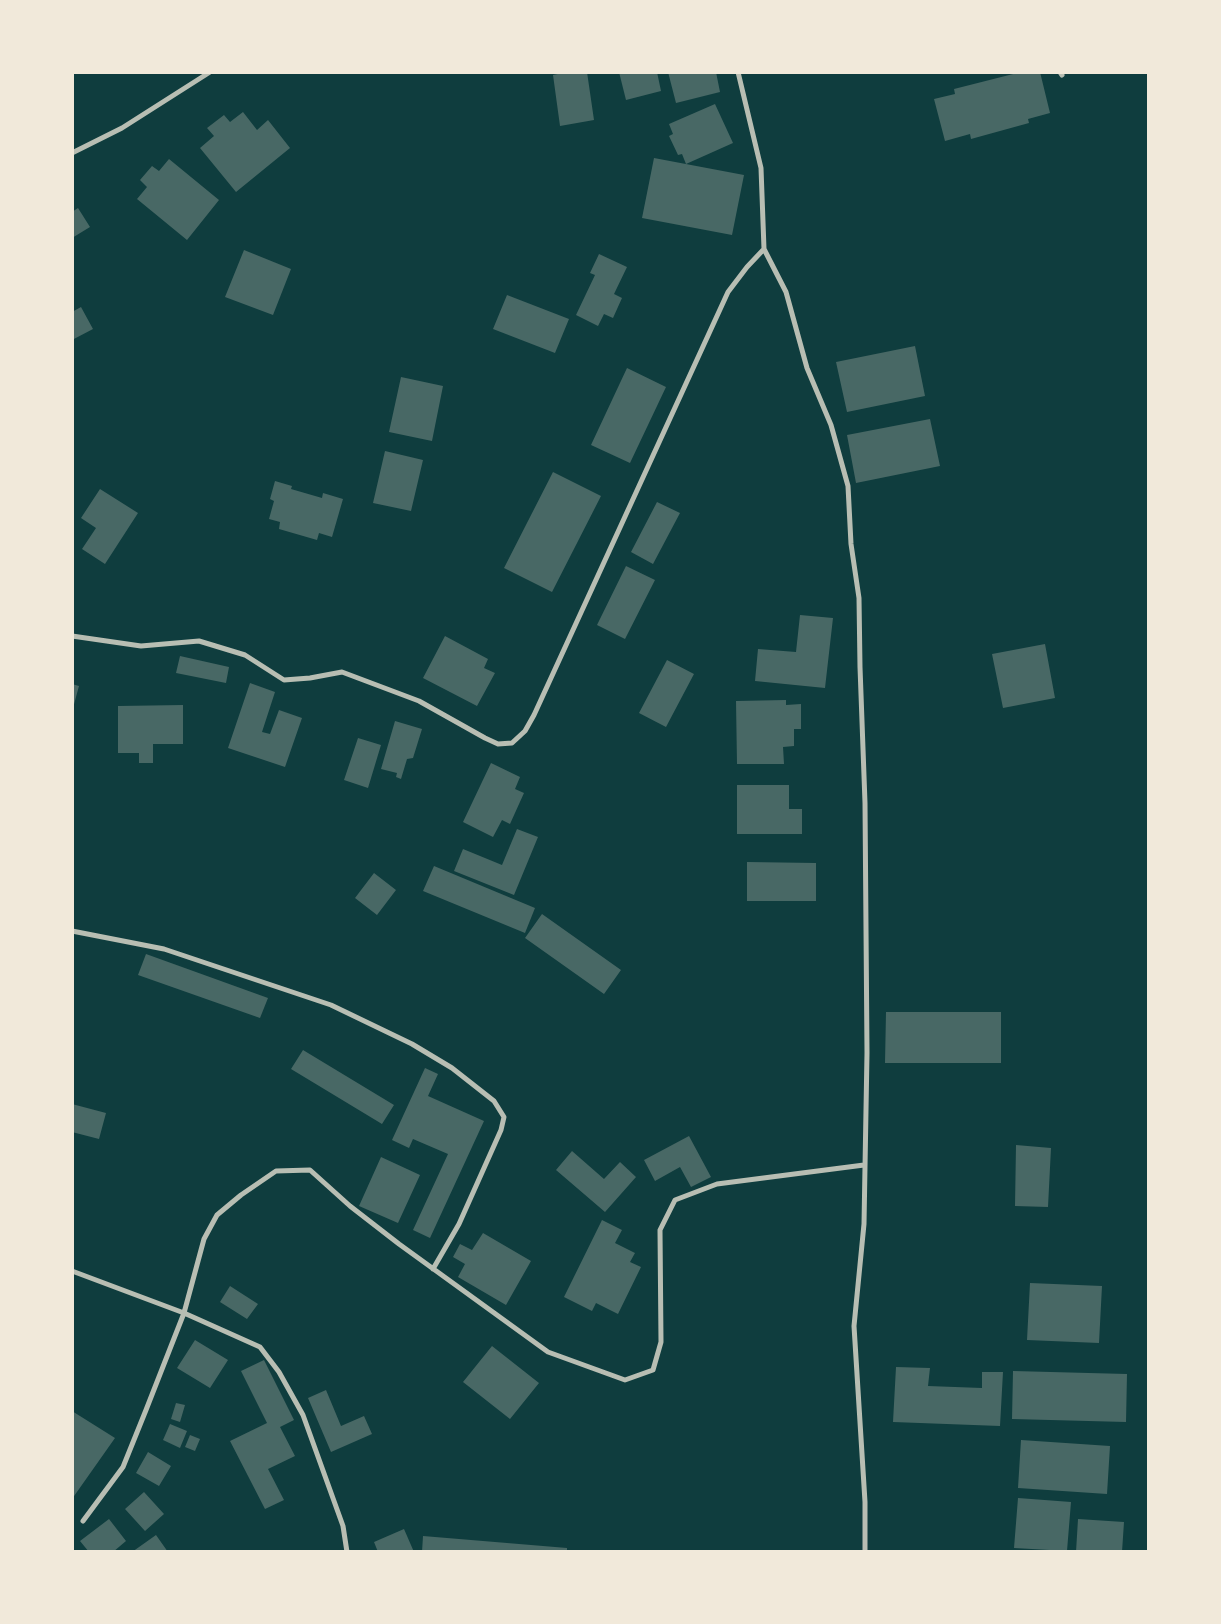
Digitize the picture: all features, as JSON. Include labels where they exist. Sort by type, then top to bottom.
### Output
[{"type":"street","points":[[72,153],[122,128],[210,72]]},
{"type":"street","points":[[738,72],[761,168],[764,248],[786,292],[807,368],[831,426],[848,486],[851,544],[859,598],[865,803],[867,1053],[864,1224],[854,1326],[865,1502],[865,1552]]},
{"type":"street","points":[[72,636],[141,646],[199,641],[245,655],[284,680],[310,678],[342,672],[419,701],[498,744],[512,743],[525,731],[534,716],[728,292],[764,248]]},
{"type":"street","points":[[72,931],[164,949],[331,1005],[412,1044],[452,1068],[494,1101],[504,1117],[501,1130],[459,1224],[433,1269]]},
{"type":"street","points":[[83,1521],[123,1467],[184,1313],[204,1239],[217,1215],[241,1195],[276,1172],[310,1170],[350,1206],[548,1352],[624,1380],[653,1370],[661,1342],[660,1230],[675,1200],[717,1184],[864,1165]]},
{"type":"street","points":[[72,1271],[184,1313],[260,1347],[279,1372],[303,1415],[343,1526],[347,1552]]},
{"type":"building","points":[[567,72],[587,72],[594,120],[560,126],[553,75]]},
{"type":"building","points":[[619,72],[657,72],[661,91],[626,100]]},
{"type":"building","points":[[668,72],[716,72],[720,92],[676,103]]},
{"type":"building","points":[[1021,72],[1040,72],[1050,113],[1028,119],[1029,123],[971,139],[970,134],[945,141],[934,99],[955,94],[954,89]]},
{"type":"building","points":[[715,104],[733,143],[686,164],[682,154],[678,155],[669,136],[673,134],[669,124]]},
{"type":"building","points":[[243,112],[257,130],[268,120],[290,148],[236,192],[200,148],[214,136],[207,128],[224,115],[230,122]]},
{"type":"building","points":[[654,158],[744,175],[732,235],[642,218]]},
{"type":"building","points":[[169,159],[219,200],[187,240],[137,199],[147,187],[140,180],[152,166],[159,171]]},
{"type":"building","points":[[78,208],[90,227],[72,238],[72,212]]},
{"type":"building","points":[[244,250],[291,269],[273,315],[225,297]]},
{"type":"building","points":[[599,254],[627,267],[614,294],[622,298],[613,318],[604,314],[598,326],[576,315],[595,275],[590,273]]},
{"type":"building","points":[[507,295],[569,319],[555,353],[493,329]]},
{"type":"building","points":[[81,307],[93,329],[72,340],[72,312]]},
{"type":"building","points":[[915,346],[925,396],[847,412],[836,362]]},
{"type":"building","points":[[627,368],[666,387],[630,463],[591,445]]},
{"type":"building","points":[[401,377],[443,386],[432,441],[389,432]]},
{"type":"building","points":[[930,419],[940,466],[856,483],[847,435]]},
{"type":"building","points":[[385,451],[423,460],[411,511],[373,503]]},
{"type":"building","points":[[553,472],[601,496],[552,592],[504,568]]},
{"type":"building","points":[[275,481],[292,486],[291,489],[322,498],[323,493],[343,499],[332,537],[319,533],[317,540],[279,529],[280,522],[269,519],[274,501],[270,499]]},
{"type":"building","points":[[100,489],[138,513],[105,564],[82,549],[96,528],[81,518]]},
{"type":"building","points":[[657,502],[680,513],[653,564],[631,552]]},
{"type":"building","points":[[626,566],[655,580],[625,639],[597,625]]},
{"type":"building","points":[[800,615],[833,618],[825,688],[755,681],[758,649],[796,652]]},
{"type":"building","points":[[445,636],[488,659],[484,668],[495,673],[477,706],[423,678]]},
{"type":"building","points":[[1045,644],[1055,698],[1003,708],[992,654]]},
{"type":"building","points":[[180,656],[229,667],[226,683],[176,673]]},
{"type":"building","points":[[667,660],[694,674],[666,727],[639,713]]},
{"type":"building","points":[[250,683],[275,692],[262,732],[270,734],[279,710],[302,718],[285,767],[228,748]]},
{"type":"building","points":[[72,684],[79,686],[73,708],[72,708]]},
{"type":"building","points":[[786,700],[786,705],[801,704],[801,729],[794,729],[794,746],[783,747],[784,764],[737,764],[736,701]]},
{"type":"building","points":[[183,705],[183,744],[153,744],[153,763],[139,763],[139,753],[118,753],[118,706]]},
{"type":"building","points":[[395,721],[422,729],[413,758],[407,759],[401,779],[396,777],[397,773],[381,769]]},
{"type":"building","points":[[358,738],[381,745],[368,788],[344,780]]},
{"type":"building","points":[[491,763],[520,777],[515,789],[524,793],[510,824],[502,820],[493,837],[463,822]]},
{"type":"building","points":[[737,785],[789,785],[789,809],[802,809],[802,834],[737,834]]},
{"type":"building","points":[[517,829],[538,837],[514,895],[454,871],[463,849],[502,865]]},
{"type":"building","points":[[747,862],[816,863],[816,901],[747,901]]},
{"type":"building","points":[[434,866],[535,908],[525,933],[423,891]]},
{"type":"building","points":[[374,873],[396,890],[377,915],[355,898]]},
{"type":"building","points":[[542,914],[621,970],[604,994],[525,938]]},
{"type":"building","points":[[146,954],[268,998],[260,1018],[138,975]]},
{"type":"building","points":[[886,1012],[1001,1012],[1001,1063],[885,1063]]},
{"type":"building","points":[[303,1050],[394,1105],[382,1124],[291,1069]]},
{"type":"building","points":[[425,1068],[438,1074],[428,1096],[484,1121],[430,1238],[413,1230],[448,1154],[413,1139],[409,1148],[392,1140]]},
{"type":"building","points":[[72,1104],[106,1113],[99,1139],[72,1132]]},
{"type":"building","points":[[689,1136],[711,1177],[691,1187],[680,1167],[655,1181],[644,1160]]},
{"type":"building","points":[[1016,1145],[1051,1148],[1048,1207],[1015,1206]]},
{"type":"building","points":[[572,1151],[604,1179],[620,1162],[636,1177],[605,1212],[556,1170]]},
{"type":"building","points":[[381,1157],[420,1175],[398,1223],[359,1206]]},
{"type":"building","points":[[602,1220],[622,1230],[615,1243],[635,1253],[630,1262],[641,1267],[618,1314],[596,1303],[592,1311],[564,1297]]},
{"type":"building","points":[[483,1233],[531,1261],[506,1305],[458,1277],[465,1264],[453,1257],[460,1244],[472,1250]]},
{"type":"building","points":[[1030,1283],[1102,1286],[1099,1343],[1027,1340]]},
{"type":"building","points":[[230,1286],[258,1304],[247,1319],[220,1302]]},
{"type":"building","points":[[195,1340],[228,1360],[210,1388],[177,1368]]},
{"type":"building","points":[[492,1346],[539,1383],[510,1419],[463,1382]]},
{"type":"building","points":[[264,1360],[294,1420],[280,1427],[295,1456],[268,1469],[284,1500],[265,1509],[230,1441],[267,1423],[241,1371]]},
{"type":"building","points":[[896,1367],[930,1368],[928,1386],[982,1388],[982,1372],[1003,1372],[1000,1426],[893,1422]]},
{"type":"building","points":[[1013,1371],[1127,1374],[1126,1422],[1012,1419]]},
{"type":"building","points":[[326,1390],[341,1426],[364,1416],[372,1434],[331,1452],[308,1398]]},
{"type":"building","points":[[176,1403],[185,1405],[180,1422],[171,1419]]},
{"type":"building","points":[[72,1411],[115,1438],[72,1499]]},
{"type":"building","points":[[170,1424],[187,1431],[180,1448],[163,1440]]},
{"type":"building","points":[[190,1435],[200,1439],[195,1451],[185,1447]]},
{"type":"building","points":[[1021,1440],[1110,1446],[1107,1494],[1018,1488]]},
{"type":"building","points":[[148,1452],[171,1466],[159,1486],[136,1473]]},
{"type":"building","points":[[144,1492],[164,1514],[145,1531],[125,1509]]},
{"type":"building","points":[[1018,1498],[1071,1502],[1067,1551],[1014,1548]]},
{"type":"building","points":[[109,1519],[126,1541],[113,1552],[89,1552],[80,1541]]},
{"type":"building","points":[[1078,1519],[1124,1522],[1122,1552],[1076,1552]]},
{"type":"building","points":[[404,1529],[414,1552],[378,1552],[374,1542]]},
{"type":"building","points":[[156,1535],[168,1552],[132,1552]]},
{"type":"building","points":[[423,1536],[567,1548],[567,1552],[422,1552]]}]
